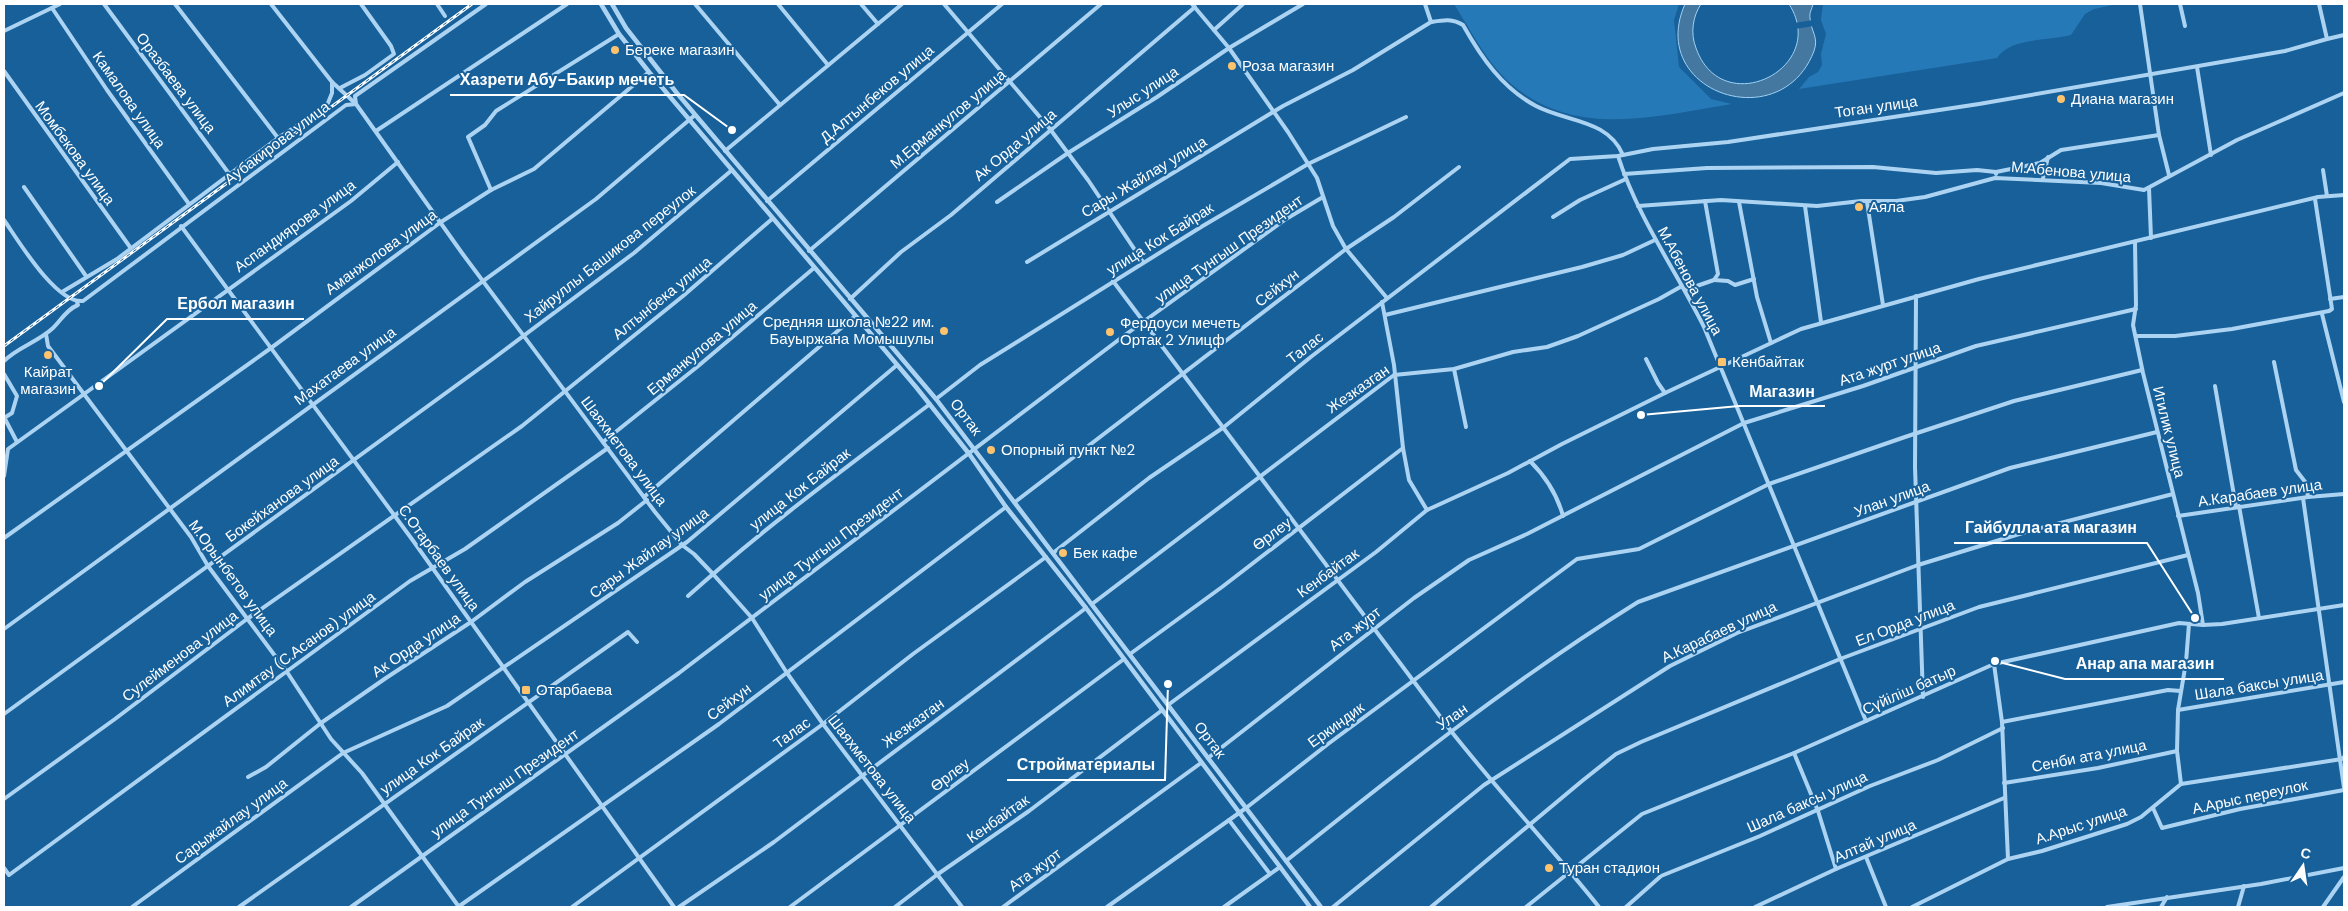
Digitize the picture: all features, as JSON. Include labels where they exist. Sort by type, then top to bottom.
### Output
[{"type":"street","points":[[4,31],[60,4]]},
{"type":"street","name":"Оразбаева улица","points":[[104,4],[230,175]]},
{"type":"street","points":[[176,4],[278,138]]},
{"type":"street","name":"Шаяхметова улица","points":[[271,4],[332,82],[356,104],[376,130],[482,279],[645,499],[682,545],[694,554],[752,618],[787,673],[824,724],[962,907]]},
{"type":"street","points":[[340,88],[365,75],[394,54],[391,46],[361,4]]},
{"type":"street","points":[[437,4],[445,16]]},
{"type":"street","name":"Аубакирова улица","points":[[4,360],[46,334],[72,308],[78,305],[77,302],[83,301],[97,293],[181,226],[318,128],[346,105],[356,104],[355,96],[486,4]]},
{"type":"street","points":[[376,130],[566,4]]},
{"type":"street","name":"Ортак","points":[[602,4],[619,34],[649,72],[854,317],[930,404],[970,455],[1006,507],[1086,608],[1310,907]]},
{"type":"street","name":"Ортак","points":[[612,4],[626,28],[695,115],[936,399],[1321,907]]},
{"type":"street","points":[[695,4],[780,104]]},
{"type":"street","points":[[778,4],[828,65]]},
{"type":"street","points":[[861,4],[878,24]]},
{"type":"street","points":[[725,151],[902,4]]},
{"type":"street","points":[[944,4],[1050,129],[1109,210],[1143,262]]},
{"type":"street","name":"Д.Алтынбеков улица","points":[[767,201],[1002,4]]},
{"type":"street","name":"М.Ерманкулов улица","points":[[809,251],[1101,4]]},
{"type":"street","points":[[1214,30],[1243,4]]},
{"type":"street","name":"Улыс улица","points":[[997,202],[1068,153],[1157,97],[1229,48],[1303,4]]},
{"type":"street","points":[[1425,4],[1431,22],[1448,19],[1456,20],[1463,24],[1497,76],[1536,106],[1596,126],[1618,145],[1624,155]]},
{"type":"street","points":[[2140,4],[2159,135],[2169,175]]},
{"type":"street","points":[[2180,4],[2185,26]]},
{"type":"street","points":[[2319,4],[2326,39]]},
{"type":"street","points":[[1194,5],[1229,48],[1274,112],[1317,178],[1333,226],[1346,249],[1387,298]]},
{"type":"street","name":"Ак Орда улица","points":[[850,299],[901,252],[951,215],[1194,5]]},
{"type":"street","name":"Камалова улица","points":[[52,8],[189,204]]},
{"type":"street","name":"Сары Жайлау улица","points":[[1027,262],[1109,210],[1274,112],[1353,70],[1431,22]]},
{"type":"street","points":[[491,190],[468,137],[485,125],[496,111],[619,34]]},
{"type":"street","name":"Тоган улица","points":[[1570,159],[1618,156],[1979,104],[2285,52],[2344,35]]},
{"type":"street","points":[[2196,67],[2211,155]]},
{"type":"street","name":"Момбекова улица","points":[[4,71],[130,247]]},
{"type":"street","name":"Аманжолова улица","points":[[4,538],[124,450],[271,348],[441,222],[491,190],[534,168],[649,72]]},
{"type":"street","points":[[62,292],[117,259],[130,247],[328,102],[332,93],[332,82]]},
{"type":"street","name":"М.Абенова улица","points":[[1638,206],[1704,201],[1805,206],[1867,202],[1925,197],[1995,178],[2042,178],[2123,185],[2144,190],[2237,140],[2344,92]]},
{"type":"street","name":"Махатаева улица","points":[[4,629],[482,279],[596,199],[695,115]]},
{"type":"street","name":"улица Кок Байрак","points":[[936,399],[980,366],[1143,262],[1308,164],[1406,116]]},
{"type":"street","points":[[1624,174],[1707,168],[1873,168],[1936,173],[1977,170],[1996,172],[2040,163],[2061,150],[2159,135]]},
{"type":"street","name":"М.Абенова улица","points":[[1618,156],[1638,206],[1683,288],[1720,367],[1866,721]]},
{"type":"street","points":[[2042,178],[2048,157]]},
{"type":"street","name":"Талас","points":[[1053,552],[1149,478],[1224,427],[1387,298],[1570,159]]},
{"type":"street","name":"Аспандиярова улица","points":[[4,476],[6,453],[17,442],[343,207],[398,162]]},
{"type":"street","name":"Сейхун","points":[[1015,502],[1346,249],[1394,217],[1459,167]]},
{"type":"street","name":"Хайруллы Башикова переулок","points":[[524,336],[640,248],[732,170]]},
{"type":"street","points":[[2323,170],[2327,196]]},
{"type":"street","points":[[1995,178],[1996,172]]},
{"type":"street","points":[[1553,217],[1580,200],[1626,179]]},
{"type":"street","points":[[24,187],[86,276]]},
{"type":"street","points":[[2149,188],[2152,238]]},
{"type":"street","points":[[1720,367],[1821,322],[1980,279],[2327,196],[2344,195]]},
{"type":"street","name":"улица Тунгыш Президент","points":[[351,907],[664,684],[970,455],[1060,384],[1286,219],[1323,197]]},
{"type":"street","points":[[2137,336],[2175,336],[2232,329],[2322,314],[2332,309],[2315,199]]},
{"type":"street","points":[[1704,201],[1717,266],[1718,274],[1714,280],[1728,281],[1735,285],[1754,279]]},
{"type":"street","points":[[1739,202],[1754,279],[1771,343]]},
{"type":"street","points":[[1867,202],[1882,306]]},
{"type":"street","points":[[1805,206],[1821,322]]},
{"type":"street","name":"Алтынбека улица","points":[[565,391],[690,290],[772,219]]},
{"type":"street","points":[[4,220],[42,274],[62,292],[77,302]]},
{"type":"street","name":"С.Отарбаев улица","points":[[181,226],[226,290],[394,515],[674,907]]},
{"type":"street","points":[[1385,315],[1582,267],[1623,255],[1655,240]]},
{"type":"street","name":"Игилик улица","points":[[2135,242],[2136,309],[2133,325],[2203,625]]},
{"type":"street","name":"Ерманкулова улица","points":[[603,442],[697,367],[814,268]]},
{"type":"street","name":"Жезказган","points":[[1092,604],[1394,375],[1454,369],[1513,352],[1547,347],[1578,336],[1683,288],[1714,280]]},
{"type":"street","points":[[1113,281],[1224,427],[1297,529],[1338,580],[1451,731],[1490,780],[1530,823],[1599,907]]},
{"type":"street","points":[[1916,296],[1916,503],[1923,697]]},
{"type":"street","points":[[2330,299],[2344,297]]},
{"type":"street","points":[[1382,302],[1394,365],[1403,448],[1409,480],[1427,510]]},
{"type":"street","name":"Ата журт улица","points":[[1527,534],[1744,423],[1916,368],[1976,346],[2136,309]]},
{"type":"street","points":[[2322,314],[2344,402]]},
{"type":"street","name":"Ак Орда улица","points":[[248,777],[266,767],[321,723],[443,639],[471,622],[525,582],[618,523],[854,317]]},
{"type":"street","name":"М.Орынбетов улица","points":[[46,334],[48,346],[191,537],[208,566],[287,672],[321,723],[343,753],[362,773],[382,804],[458,907]]},
{"type":"street","name":"Бокейханова улица","points":[[4,714],[524,336]]},
{"type":"street","points":[[1646,358],[1658,383],[1666,393]]},
{"type":"street","points":[[2274,362],[2296,470],[2306,483],[2319,609],[2343,758],[2344,789]]},
{"type":"street","name":"Сары Жайлау улица","points":[[473,688],[682,545],[735,503],[897,365]]},
{"type":"street","name":"Кенбайтак","points":[[1168,706],[1338,580],[1427,510],[1720,367]]},
{"type":"street","points":[[1454,369],[1466,427]]},
{"type":"street","points":[[1769,484],[2014,401],[2142,370]]},
{"type":"street","points":[[4,374],[17,396],[12,413],[4,417],[17,442]]},
{"type":"street","points":[[2215,386],[2258,618]]},
{"type":"street","name":"Сулейменова улица","points":[[4,798],[115,720],[247,620],[522,426],[565,391]]},
{"type":"street","name":"улица Кок Байрак","points":[[688,596],[842,469],[930,404]]},
{"type":"street","name":"Улан улица","points":[[1638,602],[2010,468],[2157,432]]},
{"type":"street","name":"Алимтау (С.Асанов) улица","points":[[4,868],[9,875],[432,568],[465,549],[608,448]]},
{"type":"street","name":"Өрлеу","points":[[1130,654],[1403,448]]},
{"type":"street","points":[[1530,461],[1543,473],[1551,486],[1563,516]]},
{"type":"street","name":"Еркиндик","points":[[1107,907],[1246,808],[1577,559],[1640,549],[1769,484]]},
{"type":"street","name":"А.Карабаев улица","points":[[1333,907],[1490,780],[1670,666],[1737,633],[1918,565],[2029,530],[2173,494]]},
{"type":"street","name":"А.Карабаев улица","points":[[2178,516],[2238,506],[2344,494]]},
{"type":"street","name":"Сейхун","points":[[458,907],[603,807],[787,673],[1006,507]]},
{"type":"street","name":"Ата журт","points":[[1208,758],[1373,629],[1468,560],[1527,534]]},
{"type":"street","name":"Ел Орда улица","points":[[1431,907],[1530,823],[1616,754],[1640,742],[1840,659],[1979,607],[2188,556]]},
{"type":"street","name":"Талас","points":[[572,907],[824,724],[913,654],[1046,557]]},
{"type":"street","name":"Улан","points":[[1286,860],[1451,731],[1590,632],[1638,602]]},
{"type":"street","name":"Сүйіліш батыр","points":[[1526,907],[1642,814],[1794,753],[1994,664],[2179,623],[2203,625],[2344,604]]},
{"type":"street","name":"Жезказган","points":[[679,907],[774,842],[1086,608]]},
{"type":"street","points":[[2189,624],[2178,710],[2177,752],[2181,784],[2343,758]]},
{"type":"street","name":"улица Кок Байрак","points":[[239,907],[526,702],[628,632],[637,642]]},
{"type":"street","name":"Өрлеу","points":[[790,907],[1124,659]]},
{"type":"street","points":[[1994,664],[2003,728],[2004,798],[2008,860]]},
{"type":"street","name":"Шала баксы улица","points":[[2178,710],[2344,682]]},
{"type":"street","name":"Сарыжайлау улица","points":[[132,907],[343,753],[427,716],[473,688]]},
{"type":"street","name":"Шала баксы улица","points":[[2002,722],[2168,690],[2181,691]]},
{"type":"street","name":"Кенбайтак","points":[[895,907],[938,874],[1029,811],[1162,711]]},
{"type":"street","name":"Шала баксы улица","points":[[1626,907],[1661,876],[1818,811],[1870,786],[1938,760],[2003,728]]},
{"type":"street","name":"Сенби ата улица","points":[[2004,783],[2098,768],[2177,752]]},
{"type":"street","points":[[1794,753],[1818,811],[1836,869]]},
{"type":"street","name":"Ата журт","points":[[1003,907],[1201,763]]},
{"type":"street","name":"А.Арыс улица","points":[[1912,907],[2008,860],[2127,824],[2152,808],[2181,784]]},
{"type":"street","name":"А.Арыс переулок","points":[[2152,808],[2162,828],[2240,809],[2344,789]]},
{"type":"street","name":"Алтай улица","points":[[1755,907],[1836,869],[2004,798]]},
{"type":"street","points":[[1229,820],[1270,874]]},
{"type":"street","points":[[1866,857],[1886,907]]},
{"type":"street","points":[[1224,907],[1280,867]]},
{"type":"street","points":[[2107,907],[2244,886],[2344,868]]},
{"type":"street","points":[[2323,907],[2344,877]]},
{"type":"street","points":[[2238,907],[2244,886]]},
{"type":"street","points":[[2162,907],[2167,897]]},
{"type":"shaded area","points":[[1454,4],[1679,4],[1674,20],[1679,67],[1711,99],[1732,104],[1645,118],[1588,118],[1561,112],[1534,100],[1501,74],[1479,44]]},
{"type":"shaded area","points":[[1685,4],[1701,4],[1693,25],[1696,48],[1709,70],[1727,81],[1748,83],[1768,78],[1784,66],[1795,48],[1798,27],[1789,4],[1813,4],[1810,16],[1816,42],[1814,51],[1797,78],[1774,93],[1748,98],[1722,93],[1700,80],[1684,61],[1678,35]]},
{"type":"shaded area","points":[[1823,4],[2118,4],[2094,9],[2085,14],[2071,35],[2011,46],[1997,58],[1799,89],[1809,77],[1818,72],[1822,65],[1821,54],[1826,34],[1821,20]]},
{"type":"pier","points":[[1813,20],[1814,26],[1795,29],[1794,23]]},
{"type":"railway","points":[[4,346],[472,4]]},
{"type":"place","name":"Береке магазин","points":[[615,50]]},
{"type":"place","name":"Роза магазин","points":[[1232,66]]},
{"type":"place","name":"Диана магазин","points":[[2061,99]]},
{"type":"place","name":"Хазрети Абу-Бакир мечеть","points":[[732,130]]},
{"type":"place","name":"Аяла","points":[[1859,207]]},
{"type":"place","name":"Средняя школа №22 им. Бауыржана Момышулы","points":[[944,331]]},
{"type":"place","name":"Фердоуси мечеть Ортак 2 Улицф","points":[[1110,332]]},
{"type":"place","name":"Кайрат магазин","points":[[48,355]]},
{"type":"place","name":"Кенбайтак","points":[[1722,362]]},
{"type":"place","name":"Ербол магазин","points":[[99,386]]},
{"type":"place","name":"Магазин","points":[[1641,415]]},
{"type":"place","name":"Опорный пункт №2","points":[[991,450]]},
{"type":"place","name":"Бек кафе","points":[[1063,553]]},
{"type":"place","name":"Гайбулла ата магазин","points":[[2195,618]]},
{"type":"place","name":"Анар апа магазин","points":[[1995,661]]},
{"type":"place","name":"Стройматериалы","points":[[1168,684]]},
{"type":"place","name":"Отарбаева","points":[[526,690]]},
{"type":"place","name":"Туран стадион","points":[[1549,868]]}]
